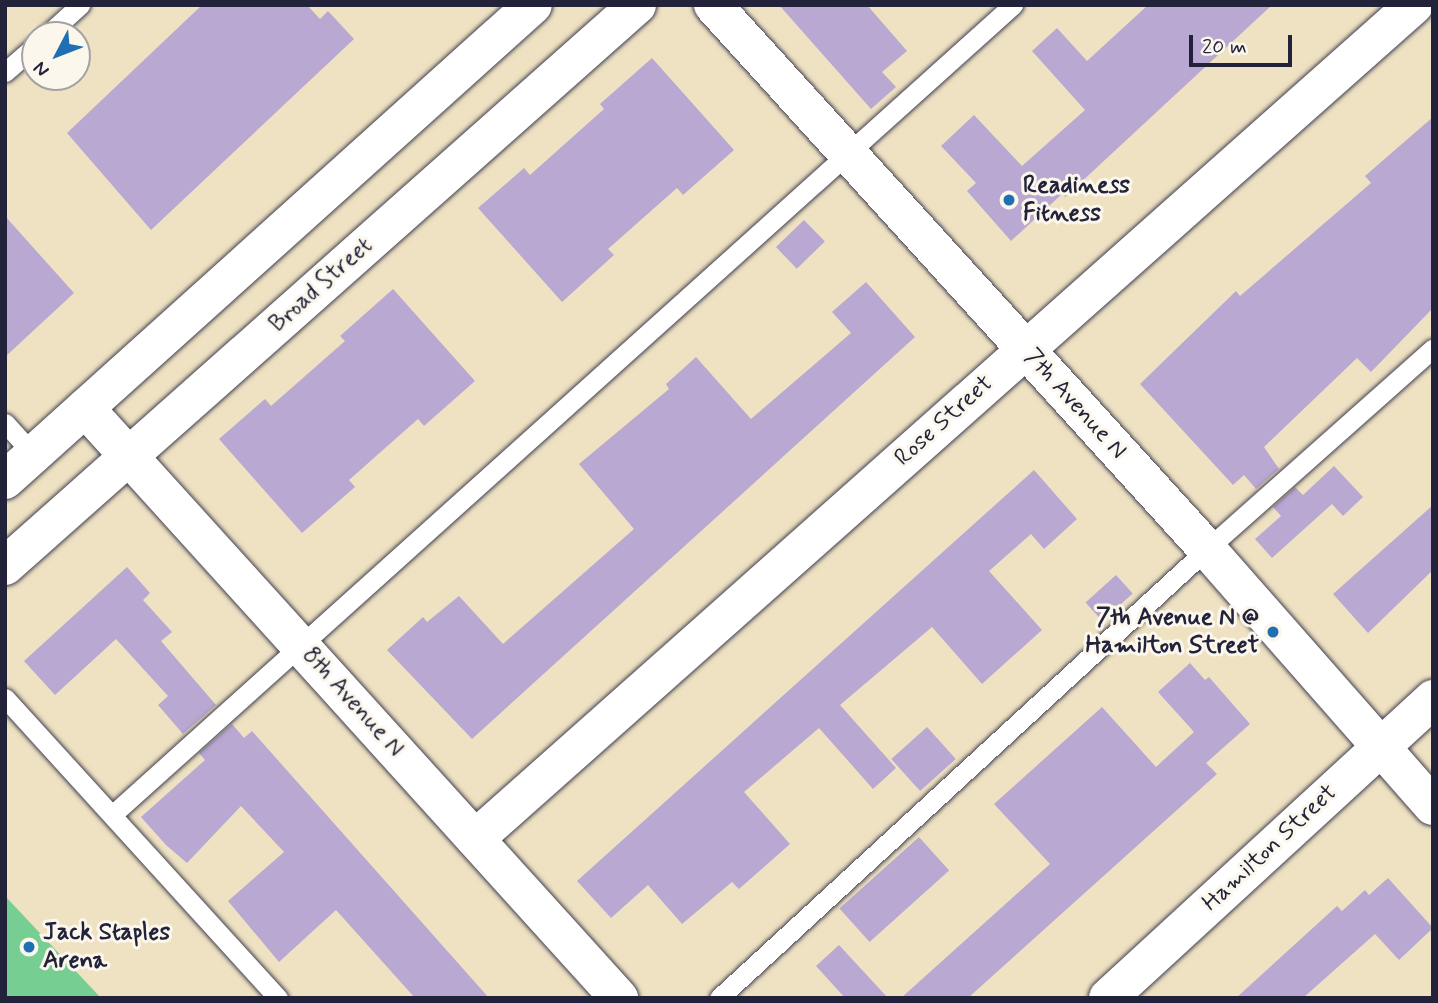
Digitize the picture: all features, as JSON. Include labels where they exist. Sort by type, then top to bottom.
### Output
[{"type":"street","points":[[5,480],[533,5]]},
{"type":"street","name":"Broad Street","points":[[5,566],[636,5]]},
{"type":"street","name":"7th Avenue N","points":[[713,5],[1207,549],[1433,806]]},
{"type":"street","name":"Rose Street","points":[[475,839],[1414,5]]},
{"type":"street","name":"8th Avenue N","points":[[85,408],[302,644],[619,998]]},
{"type":"street","name":"Hamilton Street","points":[[1108,998],[1433,699]]},
{"type":"lane","points":[[62,21],[80,5]]},
{"type":"lane","points":[[112,815],[1013,5]]},
{"type":"lane","points":[[5,72],[21,58]]},
{"type":"lane","points":[[719,998],[1207,549],[1433,348]]},
{"type":"lane","points":[[5,423],[33,454]]},
{"type":"lane","points":[[5,698],[278,998]]},
{"type":"green space","name":"Jack Staples Arena","points":[[5,896],[101,998],[5,998]]},
{"type":"building","points":[[202,5],[307,5],[320,19],[328,11],[354,39],[151,230],[67,133]]},
{"type":"building","points":[[779,5],[867,5],[907,51],[882,72],[896,87],[871,109]]},
{"type":"building","points":[[1148,5],[1272,5],[1065,197],[1062,194],[1011,241],[967,191],[976,183],[941,146],[974,115],[1022,166],[1085,110],[1032,51],[1057,28],[1087,61]]},
{"type":"building","points":[[652,58],[734,150],[683,195],[677,188],[608,249],[614,255],[562,302],[478,208],[524,168],[530,175],[604,109],[600,104]]},
{"type":"building","points":[[1433,117],[1433,308],[1371,372],[1357,358],[1264,447],[1279,469],[1256,489],[1244,475],[1233,485],[1140,384],[1236,291],[1240,296],[1371,183],[1365,176]]},
{"type":"building","points":[[5,216],[74,293],[5,357]]},
{"type":"building","points":[[804,220],[825,242],[797,269],[776,247]]},
{"type":"building","points":[[866,282],[915,337],[472,739],[387,650],[423,617],[427,622],[459,596],[503,644],[634,529],[579,464],[669,389],[666,384],[696,357],[751,419],[851,333],[832,312]]},
{"type":"building","points":[[393,289],[475,381],[424,426],[418,419],[349,480],[355,487],[302,533],[219,439],[265,399],[271,406],[345,341],[340,336]]},
{"type":"building","points":[[1334,466],[1363,497],[1343,516],[1332,504],[1272,558],[1255,539],[1281,516],[1273,507],[1295,487],[1303,495]]},
{"type":"building","points":[[1034,470],[1077,519],[1044,549],[1031,534],[989,571],[1042,630],[982,684],[932,627],[840,705],[896,768],[873,789],[819,728],[744,792],[790,844],[739,889],[732,882],[682,924],[648,885],[611,918],[577,881]]},
{"type":"building","points":[[1433,505],[1433,570],[1368,633],[1333,594]]},
{"type":"building","points":[[127,567],[150,593],[143,600],[172,632],[161,641],[216,705],[183,734],[158,705],[168,696],[116,639],[55,695],[24,661]]},
{"type":"building","points":[[1116,575],[1133,594],[1102,621],[1086,602]]},
{"type":"building","points":[[1190,663],[1205,680],[1209,677],[1250,724],[1206,763],[1217,774],[968,998],[901,998],[1050,864],[994,804],[1102,707],[1156,767],[1194,732],[1158,692]]},
{"type":"building","points":[[232,724],[244,738],[252,731],[489,998],[415,998],[336,910],[279,962],[228,901],[284,852],[241,806],[187,863],[166,845],[141,817],[205,760],[199,753]]},
{"type":"building","points":[[927,727],[956,759],[920,791],[891,759]]},
{"type":"building","points":[[919,837],[949,870],[870,942],[839,909]]},
{"type":"building","points":[[1388,878],[1433,928],[1399,960],[1375,934],[1303,998],[1236,998],[1337,906],[1342,911],[1365,890],[1369,895]]},
{"type":"building","points":[[839,945],[888,998],[845,998],[816,966]]},
{"type":"place","name":"Readiness Fitness","points":[[1009,200]]},
{"type":"place","name":"7th Avenue N @ Hamilton Street","points":[[1273,632]]},
{"type":"place","name":"Jack Staples Arena","points":[[29,947]]}]
